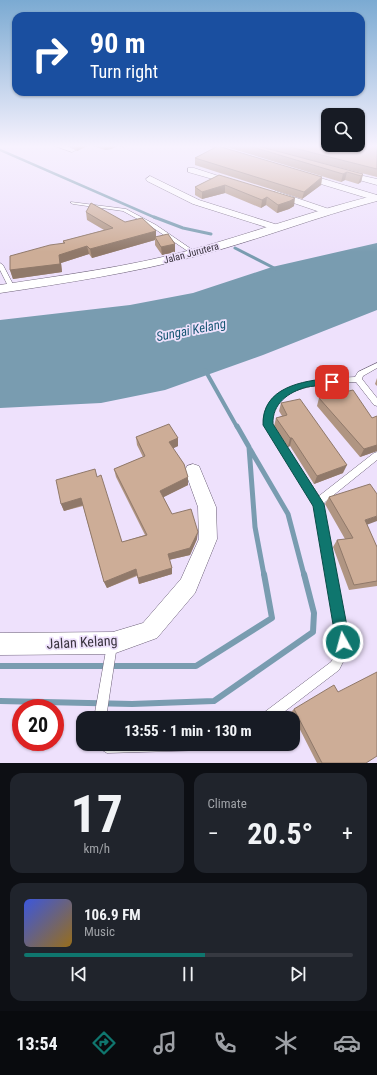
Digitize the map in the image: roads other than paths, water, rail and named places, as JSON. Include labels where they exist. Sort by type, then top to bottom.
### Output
[{"type":"street","points":[[153,181],[196,202],[275,227]]},
{"type":"street","points":[[230,181],[242,184]]},
{"type":"street","points":[[319,181],[377,198]]},
{"type":"street","points":[[270,193],[326,211]]},
{"type":"street","name":"Jalan Jurutera","points":[[6,289],[108,273],[194,253],[326,211],[377,198]]},
{"type":"street","name":"Jalan Kelang","points":[[0,644],[113,643],[150,631],[188,586],[208,539],[207,507],[193,471]]},
{"type":"lane","points":[[73,203],[124,210],[147,222],[194,253]]},
{"type":"lane","points":[[0,265],[6,289]]},
{"type":"lane","points":[[358,380],[360,374],[377,365]]},
{"type":"lane","points":[[358,380],[377,403]]},
{"type":"lane","points":[[275,711],[335,666],[344,650],[343,634],[319,504],[268,425],[268,414],[271,406],[283,394],[306,384],[358,380]]},
{"type":"lane","points":[[319,504],[322,499],[377,455]]},
{"type":"lane","points":[[101,711],[113,643]]},
{"type":"water","name":"Sungai Kelang","points":[[377,243],[377,310],[263,355],[165,390],[101,403],[0,408],[0,320],[130,305],[193,293],[272,267]]},
{"type":"waterway","points":[[70,181],[156,218]]},
{"type":"waterway","points":[[154,217],[183,228],[211,234]]},
{"type":"waterway","points":[[235,248],[276,269]]},
{"type":"waterway","points":[[205,370],[237,427]]},
{"type":"waterway","points":[[237,426],[249,447],[255,527],[264,575]]},
{"type":"waterway","points":[[250,449],[288,514],[304,575]]},
{"type":"waterway","points":[[0,666],[196,666],[272,618],[264,574]]},
{"type":"waterway","points":[[0,701],[132,704],[214,701],[313,632],[314,613],[304,574]]}]
